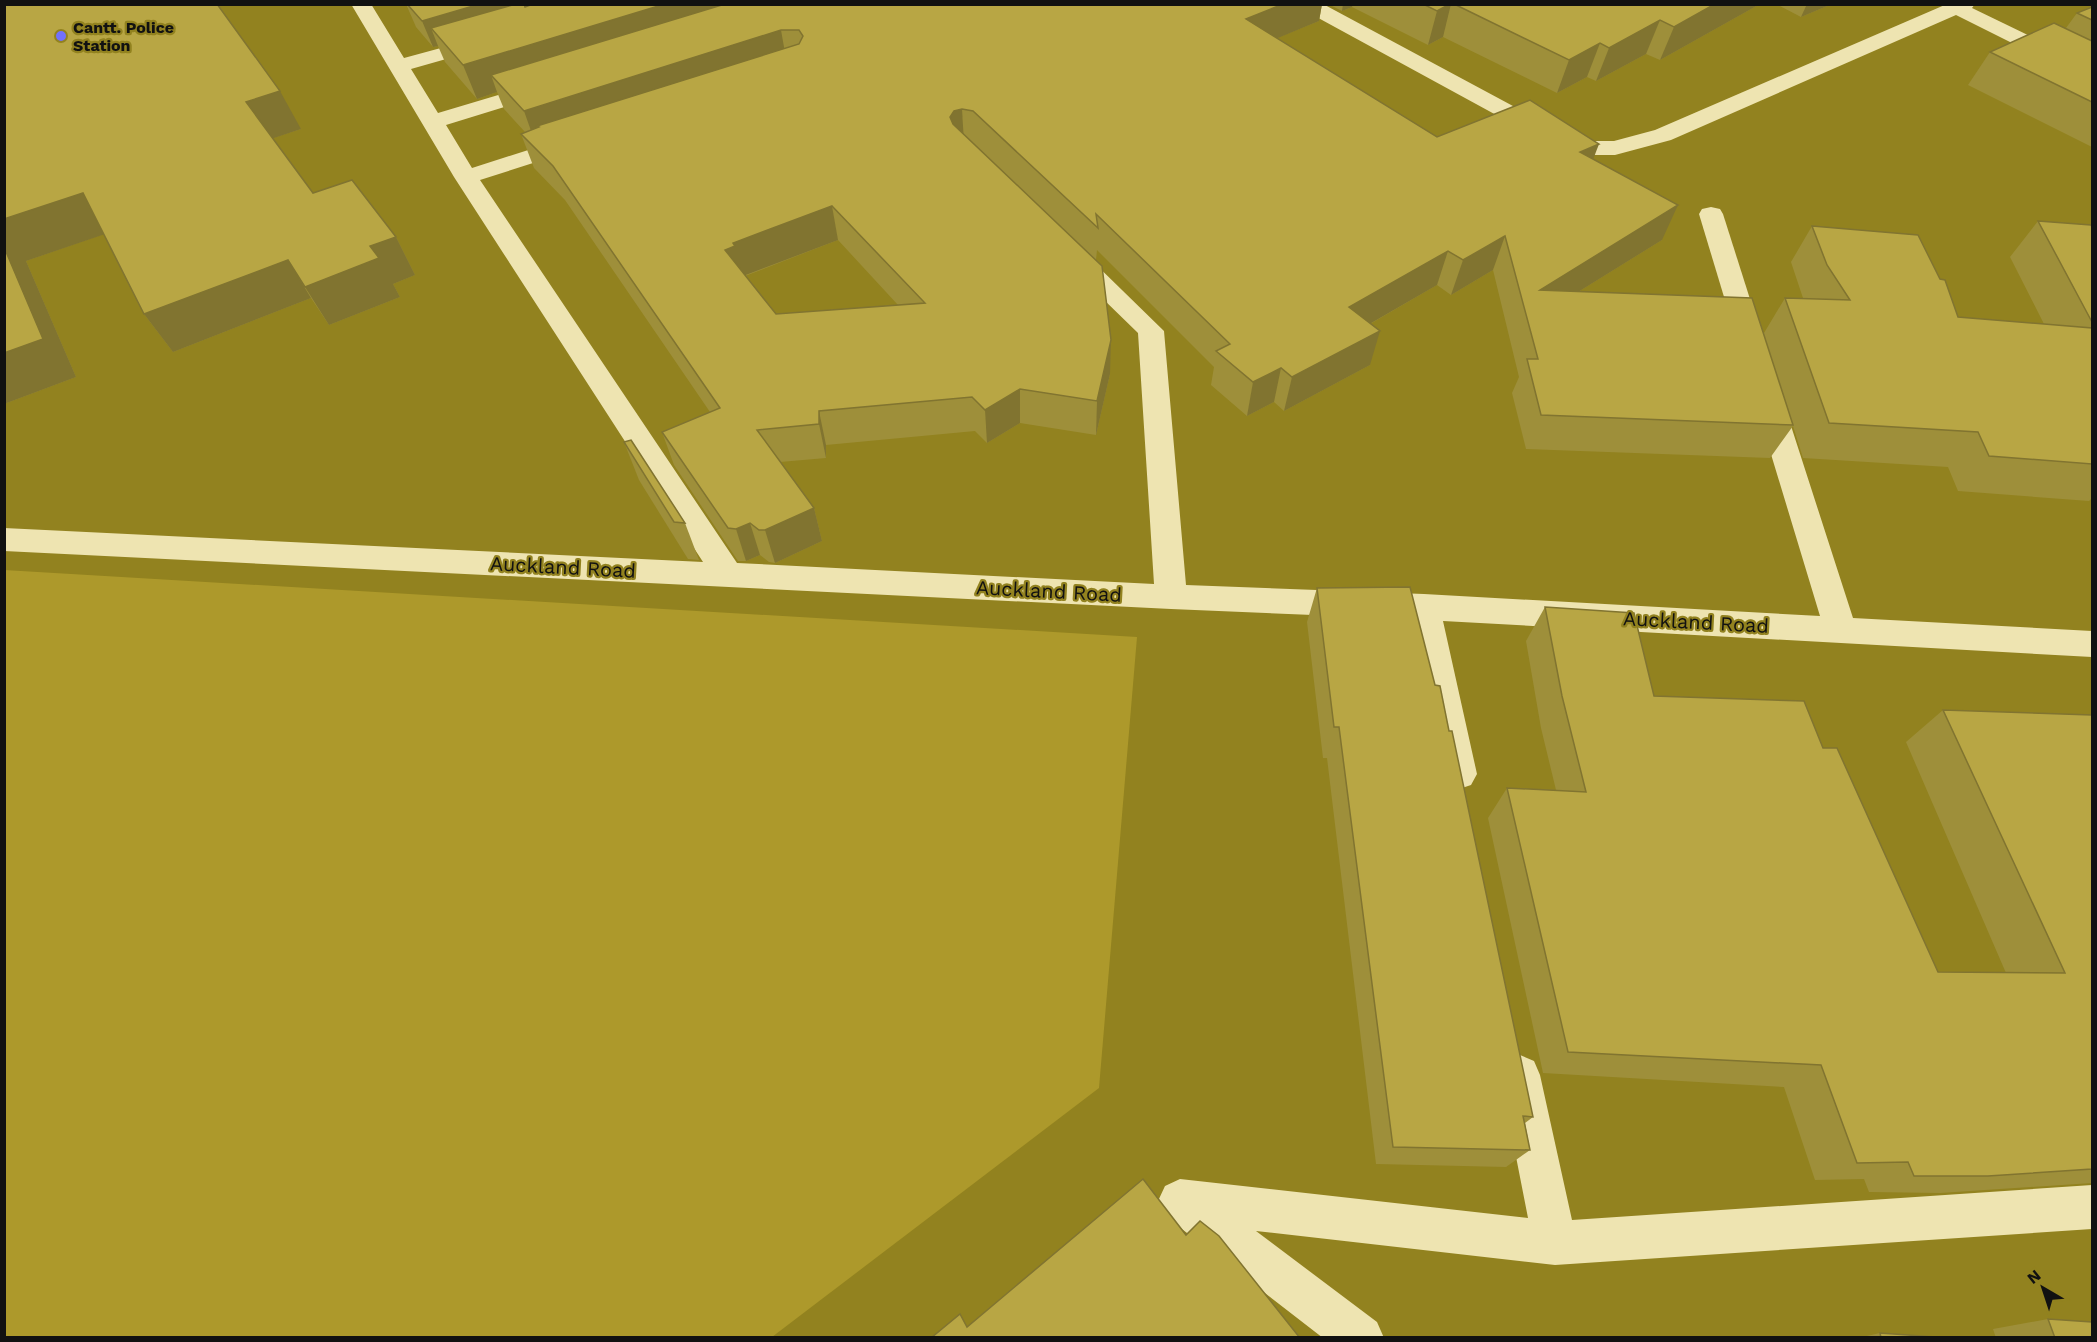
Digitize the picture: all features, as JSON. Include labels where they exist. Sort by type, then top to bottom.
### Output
[{"type":"street","points":[[361,4],[466,177],[728,575]]},
{"type":"street","points":[[1315,9],[1345,4]]},
{"type":"street","points":[[1315,9],[1548,134],[1585,148],[1615,148],[1663,135],[1961,6],[2092,74]]},
{"type":"street","points":[[400,66],[502,37]]},
{"type":"street","points":[[432,122],[565,81]]},
{"type":"street","points":[[466,177],[591,137]]},
{"type":"street","points":[[1711,214],[1841,631]]},
{"type":"street","points":[[1058,242],[1151,331],[1171,597]]},
{"type":"street","name":"Auckland Road","points":[[4,539],[1171,597],[1424,607],[2092,644]]},
{"type":"street","points":[[1424,607],[1465,804]]},
{"type":"street","points":[[1514,1047],[1555,1243]]},
{"type":"street","points":[[1361,1338],[1180,1201],[1555,1243],[2092,1207]]},
{"type":"shaded area","points":[[4,570],[1137,637],[1099,1088],[772,1337],[5,1337]]},
{"type":"building","points":[[4,4],[217,4],[280,91],[246,102],[313,193],[352,180],[396,237],[370,246],[379,258],[305,287],[288,260],[144,314],[83,193],[4,219]]},
{"type":"building","points":[[407,4],[480,4],[422,21]]},
{"type":"building","points":[[516,4],[524,4],[525,7],[533,4],[665,4],[463,65],[431,28]]},
{"type":"building","points":[[725,4],[1283,4],[1246,19],[1437,137],[1530,100],[1599,144],[1580,152],[1678,205],[1540,290],[1752,298],[1793,425],[1541,415],[1527,359],[1538,359],[1505,236],[1463,260],[1448,251],[1349,307],[1380,331],[1292,377],[1281,368],[1253,382],[1216,351],[1230,344],[1096,214],[1098,228],[973,111],[962,109],[954,111],[950,117],[953,124],[1102,266],[1111,340],[1097,401],[1020,389],[985,410],[972,397],[819,411],[819,424],[757,430],[814,508],[765,530],[759,530],[750,523],[736,529],[728,528],[662,432],[720,408],[553,166],[521,134],[539,127],[537,126],[799,44],[803,36],[799,30],[781,30],[524,111],[491,75]],"holes":[[[832,206],[925,303],[776,314],[725,250],[735,246],[733,243]]]},
{"type":"building","points":[[1423,4],[1450,4],[1437,11]]},
{"type":"building","points":[[1454,4],[1715,4],[1674,27],[1660,20],[1609,48],[1600,43],[1569,60]]},
{"type":"building","points":[[2092,7],[2092,20],[2077,13]]},
{"type":"building","points":[[2054,23],[2092,41],[2092,102],[1990,52]]},
{"type":"building","points":[[2038,221],[2091,225],[2092,322]]},
{"type":"building","points":[[1812,226],[1918,235],[1940,279],[1945,280],[1958,317],[2092,328],[2092,464],[1989,456],[1978,432],[1829,423],[1785,298],[1850,300],[1827,265]]},
{"type":"building","points":[[4,247],[43,339],[4,353]]},
{"type":"building","points":[[631,440],[685,523],[674,522],[624,442]]},
{"type":"building","points":[[1410,587],[1435,685],[1440,686],[1449,731],[1452,731],[1533,1117],[1523,1116],[1530,1150],[1393,1147],[1339,727],[1334,727],[1317,588]]},
{"type":"building","points":[[1545,607],[1634,613],[1654,696],[1804,701],[1823,748],[1837,748],[1938,972],[2065,973],[1943,710],[2092,715],[2092,1169],[1988,1176],[1914,1176],[1908,1162],[1857,1163],[1821,1065],[1568,1052],[1507,788],[1586,792],[1562,696]]},
{"type":"building","points":[[1143,1179],[1186,1235],[1200,1221],[1219,1236],[1300,1338],[931,1338],[960,1314],[967,1327]]},
{"type":"building","points":[[2048,1319],[2092,1322],[2092,1338],[2055,1338]]},
{"type":"building","points":[[1880,1333],[1949,1338],[1881,1338]]},
{"type":"place","name":"Cantt. Police Station","points":[[61,36]]}]
